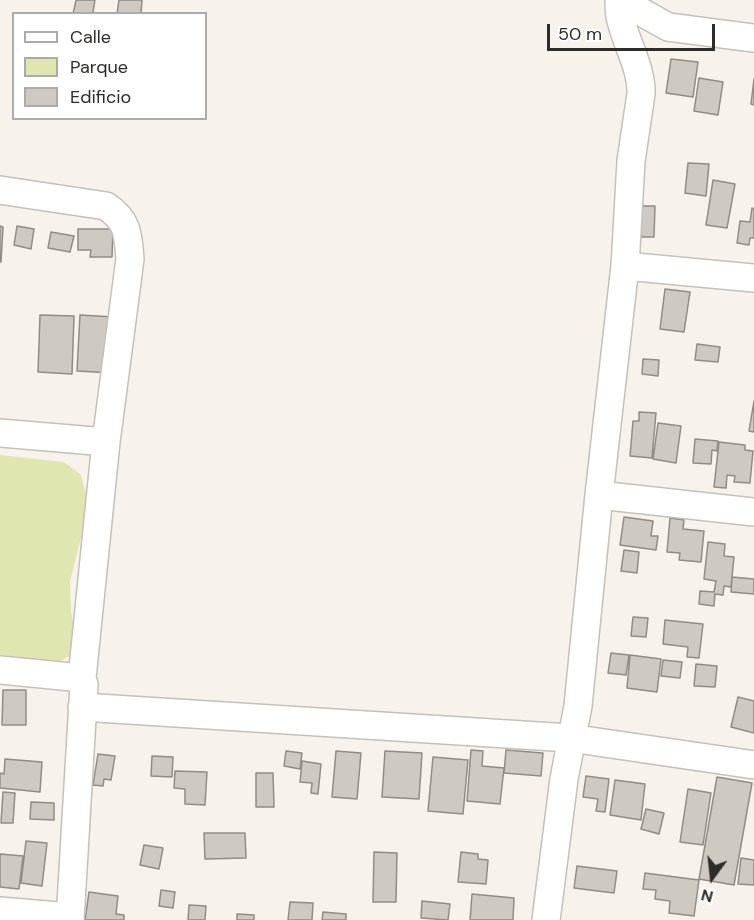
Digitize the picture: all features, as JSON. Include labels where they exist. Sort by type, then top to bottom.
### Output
[{"type":"street","points":[[641,94],[638,69],[621,21],[620,0],[655,10],[668,27],[754,38]]},
{"type":"street","points":[[546,920],[570,738],[578,706],[625,266],[631,161],[655,10]]},
{"type":"street","points":[[0,190],[106,206],[118,214],[127,230],[130,259],[106,442],[82,678],[84,685],[70,918],[0,911]]},
{"type":"street","points":[[625,266],[754,278]]},
{"type":"street","points":[[0,433],[106,442]]},
{"type":"street","points":[[599,495],[754,512]]},
{"type":"street","points":[[0,670],[82,678]]},
{"type":"street","points":[[82,706],[570,738],[754,765]]},
{"type":"green space","points":[[0,455],[64,462],[81,475],[89,505],[70,582],[71,612],[76,639],[72,655],[60,661],[0,655]]},
{"type":"building","points":[[76,0],[95,0],[93,12],[73,12]]},
{"type":"building","points":[[119,0],[142,0],[141,12],[117,12]]},
{"type":"building","points":[[671,59],[698,62],[693,97],[666,93]]},
{"type":"building","points":[[699,78],[723,82],[718,115],[694,111]]},
{"type":"building","points":[[754,79],[754,105],[751,104]]},
{"type":"building","points":[[688,163],[709,164],[706,196],[685,193]]},
{"type":"building","points":[[713,180],[735,184],[727,228],[706,225]]},
{"type":"building","points":[[637,206],[655,206],[654,237],[637,237]]},
{"type":"building","points":[[752,208],[754,209],[754,238],[750,238],[749,245],[737,243],[740,221],[750,222]]},
{"type":"building","points":[[0,226],[3,227],[1,262],[0,262]]},
{"type":"building","points":[[17,226],[34,229],[31,249],[14,245]]},
{"type":"building","points":[[78,229],[113,229],[112,257],[90,257],[91,250],[78,250]]},
{"type":"building","points":[[51,232],[74,236],[70,252],[48,248]]},
{"type":"building","points":[[665,289],[690,292],[684,332],[660,329]]},
{"type":"building","points":[[40,315],[74,316],[72,374],[38,372]]},
{"type":"building","points":[[80,315],[114,317],[112,373],[77,371]]},
{"type":"building","points":[[697,344],[720,347],[718,362],[695,360]]},
{"type":"building","points":[[643,359],[659,360],[658,376],[642,374]]},
{"type":"building","points":[[754,401],[754,432],[749,431]]},
{"type":"building","points":[[639,412],[656,413],[652,458],[630,456],[633,421],[639,421]]},
{"type":"building","points":[[658,423],[681,426],[676,463],[653,459]]},
{"type":"building","points":[[695,439],[718,441],[717,451],[712,450],[711,464],[693,463]]},
{"type":"building","points":[[719,442],[745,445],[745,450],[753,451],[750,483],[734,482],[735,476],[727,475],[726,488],[714,487]]},
{"type":"building","points":[[624,517],[653,521],[651,536],[658,536],[656,550],[620,545]]},
{"type":"building","points":[[670,518],[684,520],[683,529],[704,531],[701,562],[679,560],[680,553],[667,552]]},
{"type":"building","points":[[708,542],[725,544],[724,556],[734,557],[731,587],[724,586],[723,595],[715,594],[714,606],[699,604],[700,591],[714,592],[716,581],[704,579]]},
{"type":"building","points":[[624,550],[639,552],[637,573],[621,571]]},
{"type":"building","points":[[732,577],[754,579],[754,594],[731,592]]},
{"type":"building","points":[[633,617],[648,618],[646,637],[631,636]]},
{"type":"building","points":[[665,620],[703,624],[699,658],[687,657],[688,647],[663,644]]},
{"type":"building","points":[[611,653],[629,655],[626,675],[608,673]]},
{"type":"building","points":[[630,655],[661,659],[657,692],[627,688]]},
{"type":"building","points":[[663,660],[682,662],[680,678],[661,676]]},
{"type":"building","points":[[696,664],[717,666],[715,687],[694,686]]},
{"type":"building","points":[[3,690],[26,690],[26,725],[2,725]]},
{"type":"building","points":[[738,697],[754,701],[754,733],[731,727]]},
{"type":"building","points":[[471,750],[483,751],[482,766],[504,768],[500,804],[467,801]]},
{"type":"building","points":[[506,750],[543,753],[541,776],[504,773]]},
{"type":"building","points":[[286,751],[302,753],[300,769],[284,766]]},
{"type":"building","points":[[336,751],[361,753],[357,799],[332,797]]},
{"type":"building","points":[[385,751],[422,753],[419,799],[382,797]]},
{"type":"building","points":[[98,754],[115,756],[111,780],[104,779],[103,786],[93,785]]},
{"type":"building","points":[[152,756],[173,757],[172,777],[151,776]]},
{"type":"building","points":[[433,757],[468,760],[463,814],[428,811]]},
{"type":"building","points":[[5,759],[42,762],[40,792],[0,788],[0,773],[4,774]]},
{"type":"building","points":[[302,761],[321,764],[318,794],[311,793],[312,783],[300,782]]},
{"type":"building","points":[[175,771],[207,772],[205,805],[185,804],[185,789],[174,788]]},
{"type":"building","points":[[256,773],[273,773],[274,807],[256,807]]},
{"type":"building","points":[[586,776],[609,779],[605,812],[596,811],[598,799],[583,797]]},
{"type":"building","points":[[717,777],[752,783],[734,885],[699,879]]},
{"type":"building","points":[[615,780],[645,784],[641,820],[610,815]]},
{"type":"building","points":[[688,789],[711,793],[703,845],[680,842]]},
{"type":"building","points":[[3,792],[15,793],[13,823],[1,823]]},
{"type":"building","points":[[31,802],[54,803],[54,820],[30,819]]},
{"type":"building","points":[[646,809],[664,813],[659,834],[641,829]]},
{"type":"building","points":[[204,833],[245,833],[246,858],[205,859]]},
{"type":"building","points":[[26,841],[47,843],[42,886],[21,883]]},
{"type":"building","points":[[144,845],[163,848],[159,869],[140,865]]},
{"type":"building","points":[[374,852],[397,853],[396,902],[373,902]]},
{"type":"building","points":[[461,852],[478,854],[478,859],[488,860],[486,884],[458,882]]},
{"type":"building","points":[[0,854],[23,856],[19,889],[0,887]]},
{"type":"building","points":[[741,858],[754,860],[754,885],[738,884]]},
{"type":"building","points":[[577,866],[617,871],[614,893],[574,888]]},
{"type":"building","points":[[645,873],[699,880],[694,916],[669,913],[670,901],[655,899],[656,890],[643,889]]},
{"type":"building","points":[[161,890],[175,892],[173,908],[159,906]]},
{"type":"building","points":[[89,892],[118,896],[116,914],[124,915],[124,920],[85,920]]},
{"type":"building","points":[[472,894],[514,898],[513,920],[470,920]]},
{"type":"building","points":[[422,901],[450,904],[448,920],[421,918]]},
{"type":"building","points":[[290,902],[313,903],[312,920],[288,920]]},
{"type":"building","points":[[189,905],[206,906],[205,920],[188,920]]},
{"type":"building","points":[[323,912],[346,914],[346,920],[322,920]]},
{"type":"building","points":[[237,914],[254,915],[254,920],[237,920]]}]
